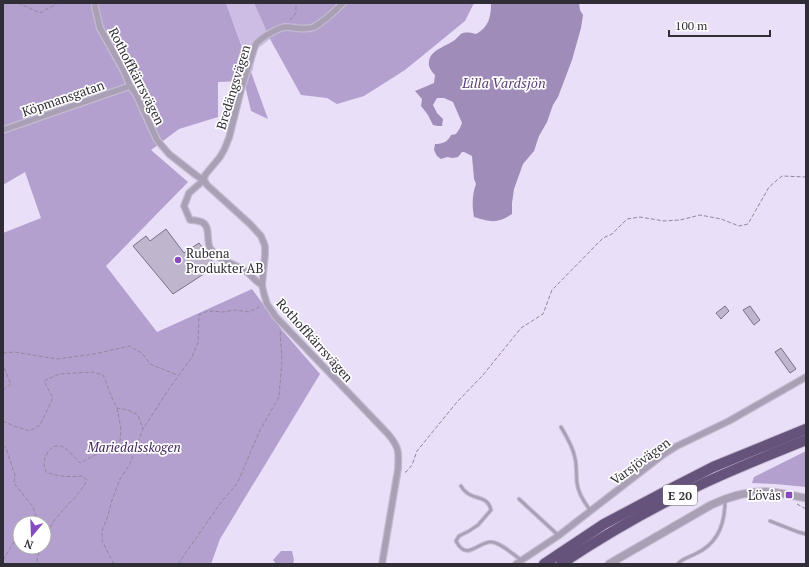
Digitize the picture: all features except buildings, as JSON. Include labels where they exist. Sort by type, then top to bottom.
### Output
[{"type":"highway","name":"E 20","points":[[544,564],[604,524],[712,467],[806,429]]},
{"type":"highway","name":"E 20","points":[[561,564],[616,529],[658,506],[707,482],[806,440]]},
{"type":"street","name":"Rothoffkärrsvägen","points":[[95,3],[100,28],[125,73],[130,86],[136,94],[157,140],[169,154],[204,180],[207,185],[261,236],[265,246],[262,285],[267,304],[276,317],[382,428],[397,447],[399,452],[398,468],[382,564]]},
{"type":"street","name":"Bredängsvägen","points":[[262,285],[257,283],[249,273],[224,260],[210,248],[208,243],[207,228],[203,222],[190,220],[184,206],[189,193],[204,180],[205,175],[220,157],[227,144],[241,90],[255,46],[269,33],[285,27],[306,29],[314,27],[333,13],[343,3]]},
{"type":"street","name":"Köpmansgatan","points":[[3,130],[130,86]]},
{"type":"street","name":"Varsjövägen","points":[[516,564],[558,536],[650,464],[671,450],[729,421],[806,377]]},
{"type":"street","points":[[610,564],[711,504],[724,499],[743,493],[765,492],[777,492],[806,498]]},
{"type":"lane","points":[[561,427],[575,456],[579,491],[590,511]]},
{"type":"lane","points":[[461,486],[465,492],[483,499],[490,504],[492,510],[478,525],[458,536],[456,541],[459,547],[464,550],[473,550],[490,542],[497,543],[522,560]]},
{"type":"lane","points":[[519,499],[558,536]]},
{"type":"lane","points":[[678,564],[680,561],[699,553],[712,544],[724,516],[724,499]]},
{"type":"lane","points":[[770,521],[806,534]]},
{"type":"path","points":[[18,3],[40,13],[58,3]]},
{"type":"path","points":[[285,27],[296,13],[296,3]]},
{"type":"path","points":[[398,468],[406,472],[412,465],[417,451],[457,402],[482,375],[521,328],[542,314],[552,290],[603,238],[612,234],[627,219],[640,217],[664,222],[700,215],[721,219],[739,226],[748,224],[769,187],[782,176],[806,177]]},
{"type":"path","points":[[114,564],[102,541],[102,531],[111,503],[120,479],[130,464],[143,429],[192,357],[198,342],[199,315],[208,311],[224,312],[234,310],[249,312],[267,304]]},
{"type":"path","points":[[178,564],[222,501],[237,484],[260,430],[279,397],[282,361],[280,330]]},
{"type":"path","points":[[3,353],[15,352],[57,359],[94,354],[129,346],[142,353],[150,364],[178,376]]},
{"type":"path","points":[[3,362],[11,384],[3,390]]},
{"type":"path","points":[[3,421],[30,431],[40,425],[53,398],[44,381],[59,374],[92,372],[103,375],[111,398],[117,408],[121,430],[120,440],[80,463],[64,448],[57,446],[52,448],[47,453],[44,463],[46,472],[68,477],[82,476],[87,480],[83,488],[59,514],[52,524]]},
{"type":"path","points":[[117,408],[138,414],[143,429]]},
{"type":"path","points":[[3,445],[6,448],[15,475],[14,483],[33,507],[36,515]]},
{"type":"path","points":[[797,504],[806,509]]},
{"type":"path","points":[[3,560],[12,545]]},
{"type":"path","points":[[38,555],[37,563],[43,564]]},
{"type":"shaded area","points":[[226,3],[254,3],[270,39],[257,49],[252,73]]},
{"type":"green space","name":"Mariedalsskogen","points":[[3,3],[226,3],[268,119],[251,111],[244,81],[218,82],[218,117],[179,129],[151,150],[188,182],[106,266],[157,332],[252,289],[282,330],[320,374],[220,539],[211,564],[3,564],[3,233],[41,218],[25,172],[3,185]]},
{"type":"green space","points":[[254,3],[474,3],[465,21],[405,70],[364,96],[337,104],[327,98],[301,95],[270,39]]},
{"type":"green space","points":[[806,451],[806,487],[752,483],[754,477]]},
{"type":"green space","points":[[281,551],[292,551],[294,560],[293,564],[276,564],[273,560]]},
{"type":"water","name":"Lilla Vardsjön","points":[[491,3],[579,3],[580,10],[583,15],[572,60],[558,97],[539,136],[534,151],[523,164],[514,189],[512,214],[498,221],[474,217],[473,200],[476,184],[474,179],[472,156],[462,152],[458,157],[447,157],[441,159],[437,156],[434,150],[435,144],[440,144],[451,135],[456,134],[462,123],[453,102],[444,98],[437,98],[433,105],[437,113],[443,119],[442,126],[433,125],[421,106],[422,99],[415,91],[434,83],[435,75],[430,69],[429,65],[430,57],[433,53],[456,39],[462,33],[476,34],[484,28],[490,17]]},
{"type":"place","name":"Rubena Produkter AB","points":[[178,260]]},
{"type":"place","name":"Lövås","points":[[789,495]]}]
